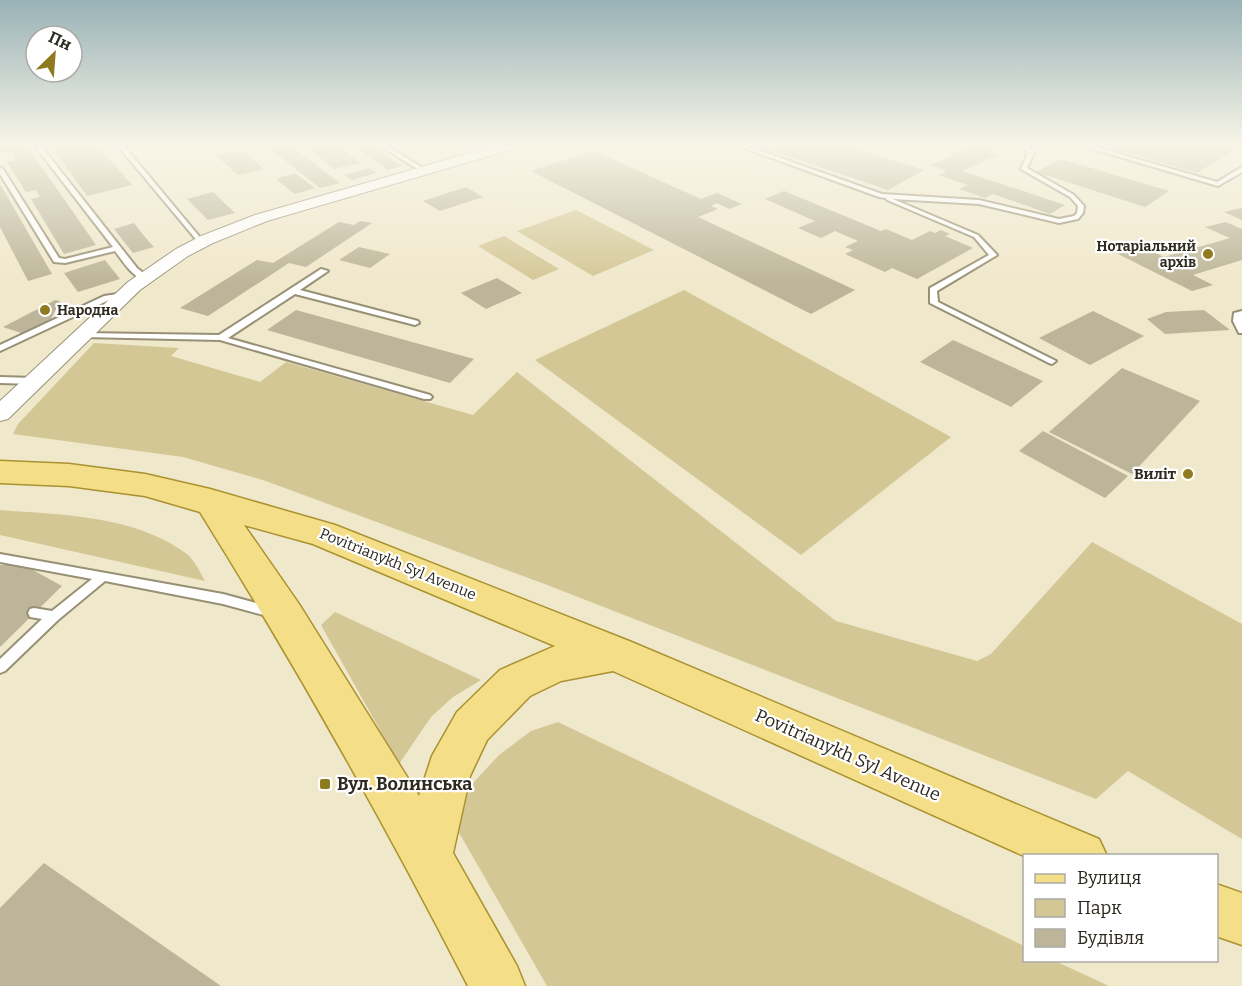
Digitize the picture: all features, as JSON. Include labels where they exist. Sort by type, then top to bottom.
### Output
[{"type":"main road","name":"Povitrianykh Syl Avenue","points":[[0,472],[69,475],[145,485],[210,501],[323,534],[615,653],[1005,824],[1080,854]]},
{"type":"main road","points":[[210,501],[285,615],[428,856],[496,986]]},
{"type":"main road","points":[[428,856],[448,772],[472,726],[516,683],[523,679],[555,663],[615,653]]},
{"type":"main road","points":[[1218,911],[1242,919]]},
{"type":"street","points":[[0,414],[153,270],[226,230],[348,192]]},
{"type":"lane","points":[[14,192],[57,260],[66,261],[117,248]]},
{"type":"lane","points":[[74,192],[134,270],[144,278]]},
{"type":"lane","points":[[159,192],[201,242]]},
{"type":"lane","points":[[870,192],[976,236],[993,255],[933,290],[934,303],[1052,361]]},
{"type":"lane","points":[[881,196],[979,202],[1053,220],[1069,220],[1076,218],[1081,206],[1065,192]]},
{"type":"lane","points":[[220,338],[324,271]]},
{"type":"lane","points":[[293,291],[415,323]]},
{"type":"lane","points":[[0,348],[107,298],[124,295]]},
{"type":"lane","points":[[1242,313],[1237,315],[1242,331]]},
{"type":"lane","points":[[82,335],[220,338],[427,397]]},
{"type":"lane","points":[[0,380],[35,381]]},
{"type":"lane","points":[[0,558],[223,599],[285,615]]},
{"type":"lane","points":[[0,667],[54,616],[103,576]]},
{"type":"lane","points":[[34,613],[54,616]]},
{"type":"green space","points":[[576,210],[654,250],[593,276],[517,231]]},
{"type":"green space","points":[[504,236],[559,269],[533,280],[478,246]]},
{"type":"green space","points":[[684,290],[951,437],[801,555],[535,360]]},
{"type":"green space","points":[[94,343],[179,348],[171,356],[260,382],[286,362],[473,415],[517,372],[836,621],[977,661],[991,654],[1092,542],[1242,624],[1242,839],[1128,771],[1096,799],[542,583],[263,480],[183,457],[13,434],[18,424]]},
{"type":"green space","points":[[0,510],[97,519],[145,531],[187,554],[205,581],[0,535]]},
{"type":"green space","points":[[335,612],[481,680],[453,697],[431,717],[399,764],[321,625]]},
{"type":"green space","points":[[558,722],[1023,946],[1023,962],[1057,962],[1109,986],[547,986],[454,824],[473,783],[499,755],[531,731]]},
{"type":"building","points":[[0,192],[5,192],[52,274],[28,281],[0,227]]},
{"type":"building","points":[[37,192],[59,192],[96,245],[64,254],[31,199],[40,197]]},
{"type":"building","points":[[84,192],[103,192],[87,196]]},
{"type":"building","points":[[213,192],[235,213],[208,220],[187,199]]},
{"type":"building","points":[[451,192],[475,192],[483,197],[440,211],[423,201]]},
{"type":"building","points":[[572,192],[685,192],[701,199],[717,193],[742,204],[729,209],[717,203],[711,206],[718,209],[698,217],[855,290],[811,314]]},
{"type":"building","points":[[786,192],[881,231],[886,229],[912,240],[930,231],[935,233],[941,230],[950,234],[945,236],[973,248],[917,279],[892,268],[885,272],[845,254],[853,250],[845,247],[858,241],[835,231],[821,238],[798,228],[815,221],[765,199]]},
{"type":"building","points":[[968,192],[1026,192],[1065,205],[1050,214],[993,194],[985,198]]},
{"type":"building","points":[[1098,192],[1167,192],[1145,207]]},
{"type":"building","points":[[1242,208],[1242,220],[1224,212]]},
{"type":"building","points":[[360,221],[372,223],[306,267],[289,263],[208,316],[180,308],[257,260],[273,263],[339,222],[354,225]]},
{"type":"building","name":"Нотаріальний архів","points":[[1226,222],[1242,229],[1242,260],[1193,275],[1213,285],[1192,291],[1112,251],[1138,244],[1164,257],[1230,238],[1205,227]]},
{"type":"building","points":[[134,223],[154,247],[133,253],[114,229]]},
{"type":"building","points":[[359,247],[390,254],[370,268],[339,260]]},
{"type":"building","points":[[105,260],[120,279],[78,292],[64,273]]},
{"type":"building","points":[[497,278],[522,293],[486,309],[461,293]]},
{"type":"building","name":"Народна","points":[[55,300],[60,301],[51,319],[24,334],[3,327]]},
{"type":"building","points":[[296,310],[474,359],[450,383],[267,330]]},
{"type":"building","points":[[1204,310],[1230,330],[1165,334],[1147,319],[1166,312]]},
{"type":"building","points":[[1093,311],[1144,336],[1090,365],[1039,338]]},
{"type":"building","points":[[953,340],[1043,381],[1011,407],[920,362]]},
{"type":"building","points":[[1122,368],[1200,401],[1132,474],[1049,432]]},
{"type":"building","points":[[1043,431],[1128,476],[1105,498],[1019,451]]},
{"type":"building","points":[[0,565],[24,565],[62,586],[0,647]]},
{"type":"building","points":[[44,863],[221,986],[0,986],[0,908]]},
{"type":"place","name":"Нотаріальний архів","points":[[1208,254]]},
{"type":"place","name":"Народна","points":[[45,310]]},
{"type":"place","name":"Виліт","points":[[1188,474]]},
{"type":"place","name":"Вул. Волинська","points":[[325,784]]}]
